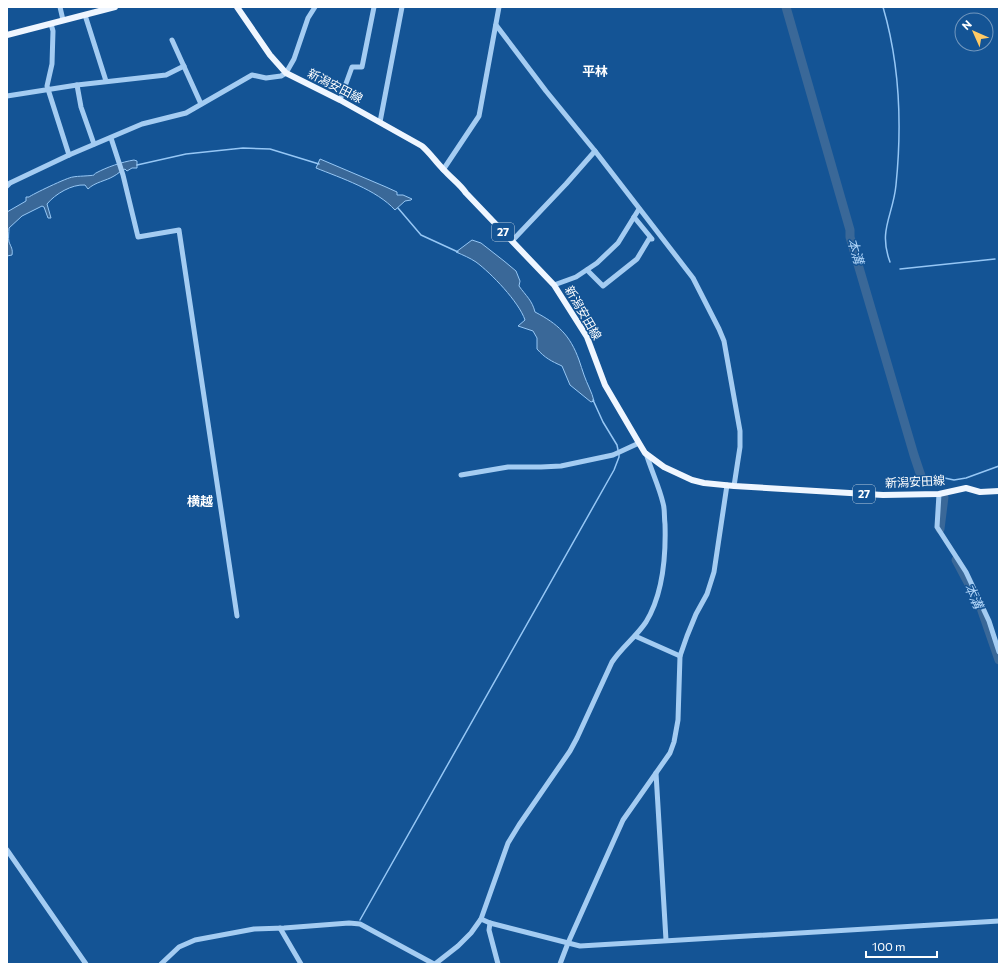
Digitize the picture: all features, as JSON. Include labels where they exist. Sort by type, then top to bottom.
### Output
[{"type":"main road","points":[[7,35],[115,7]]},
{"type":"main road","name":"新潟安田線","points":[[237,7],[270,55],[286,73],[340,100],[422,146],[431,154],[444,170],[460,184],[554,285],[587,337],[605,385],[645,453],[664,467],[692,480],[731,486],[883,495],[939,494],[966,488],[980,492],[999,490]]},
{"type":"street","points":[[60,7],[63,20]]},
{"type":"street","points":[[7,186],[69,155],[142,124],[186,113],[252,75],[266,78],[281,76],[286,73],[294,59],[308,18],[316,7]]},
{"type":"street","points":[[340,100],[352,67],[362,67],[374,7]]},
{"type":"street","points":[[380,122],[402,7]]},
{"type":"street","points":[[444,170],[480,116],[499,7]]},
{"type":"street","points":[[85,15],[106,81]]},
{"type":"street","points":[[51,24],[53,31],[52,64],[47,86],[69,155]]},
{"type":"street","points":[[496,25],[693,278],[716,322],[724,341],[740,431],[740,447],[714,572],[707,594],[686,636],[680,656],[678,720],[674,742],[670,753],[623,820],[560,964]]},
{"type":"street","points":[[172,40],[201,104]]},
{"type":"street","points":[[7,96],[106,81],[166,75],[184,66]]},
{"type":"street","points":[[77,85],[81,107],[94,144]]},
{"type":"street","points":[[111,138],[123,175],[138,237],[179,230],[237,616]]},
{"type":"street","points":[[512,241],[595,151]]},
{"type":"street","points":[[554,285],[576,277],[597,263],[618,243],[639,209]]},
{"type":"street","points":[[587,270],[603,286],[637,258],[649,239],[652,239],[634,217]]},
{"type":"street","points":[[461,475],[508,467],[561,466],[613,455],[639,443]]},
{"type":"street","points":[[161,964],[179,947],[195,940],[254,929],[354,923],[365,927],[434,964],[458,946],[471,933],[481,919],[508,843],[578,738],[612,662],[645,623],[652,609],[663,571],[666,532],[664,504],[645,453]]},
{"type":"street","points":[[939,494],[936,527],[966,572],[990,621],[999,652]]},
{"type":"street","points":[[635,636],[680,656]]},
{"type":"street","points":[[656,773],[666,940]]},
{"type":"street","points":[[7,850],[86,964]]},
{"type":"street","points":[[481,919],[490,923],[580,946],[999,921]]},
{"type":"street","points":[[490,923],[489,930],[498,964]]},
{"type":"street","points":[[280,928],[301,964]]},
{"type":"water","points":[[320,159],[397,192],[397,195],[403,195],[412,199],[405,201],[395,210],[379,196],[347,180],[316,168]]},
{"type":"water","points":[[134,160],[137,161],[137,168],[132,168],[127,171],[125,169],[111,178],[88,189],[85,185],[80,185],[59,193],[47,204],[51,218],[48,218],[44,207],[42,206],[22,216],[9,228],[9,240],[12,248],[12,255],[7,256],[7,212],[26,201],[26,197],[70,178],[94,175],[95,173],[110,167]]},
{"type":"water","points":[[472,240],[481,243],[516,271],[520,281],[519,286],[530,301],[535,312],[557,326],[567,337],[572,344],[580,362],[594,401],[591,402],[570,385],[562,366],[548,359],[537,349],[537,338],[533,331],[518,326],[525,320],[517,305],[504,288],[476,262],[456,252]]},
{"type":"waterway","name":"本溝","points":[[786,7],[850,230],[850,237],[914,455],[922,479],[939,482]]},
{"type":"waterway","points":[[883,7],[893,51],[899,118],[896,185],[887,223],[885,241],[890,262]]},
{"type":"waterway","points":[[137,165],[186,154],[243,148],[270,149],[319,164]]},
{"type":"waterway","points":[[398,208],[421,235],[458,252]]},
{"type":"waterway","points":[[900,269],[995,259]]},
{"type":"waterway","points":[[593,400],[603,422],[617,445],[618,450]]},
{"type":"waterway","points":[[360,920],[614,470],[619,454]]},
{"type":"waterway","points":[[922,479],[935,476],[954,480],[966,478],[999,466]]},
{"type":"waterway","name":"本溝","points":[[940,529],[944,497]]},
{"type":"waterway","name":"本溝","points":[[956,560],[972,590]]},
{"type":"waterway","name":"本溝","points":[[981,608],[999,660]]},
{"type":"district","name":"平林","points":[[595,71]]},
{"type":"district","name":"横越","points":[[200,501]]}]
